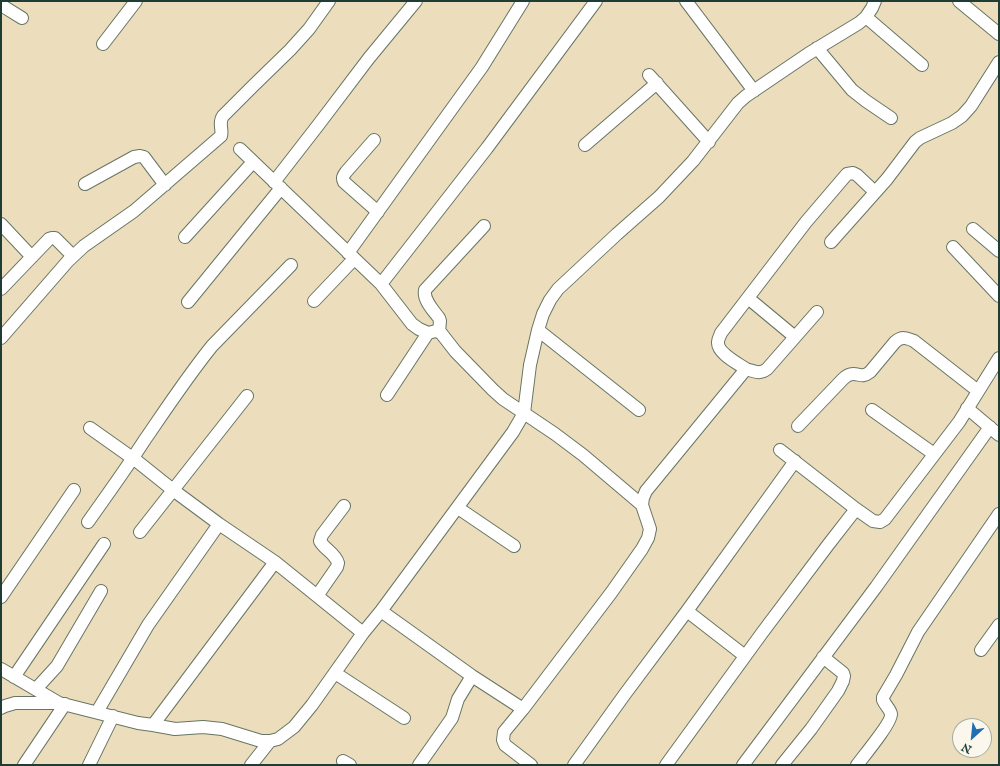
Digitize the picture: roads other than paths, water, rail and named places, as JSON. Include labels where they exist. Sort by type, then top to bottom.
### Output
[{"type":"street","points":[[102,44],[136,1]]},
{"type":"street","points":[[1,338],[73,256],[84,246],[134,211],[222,136],[223,132],[220,123],[223,116],[290,50],[309,29],[329,1]]},
{"type":"street","points":[[188,302],[278,185],[319,124],[369,58],[416,1]]},
{"type":"street","points":[[314,301],[351,256],[378,212],[482,67],[523,1]]},
{"type":"street","points":[[381,284],[487,148],[596,1]]},
{"type":"street","points":[[686,1],[754,91]]},
{"type":"street","points":[[1,708],[15,703],[62,704],[175,729],[203,727],[222,729],[261,741],[278,739],[294,727],[312,705],[363,633],[458,508],[513,432],[524,413],[530,365],[543,314],[550,300],[558,289],[659,197],[693,162],[738,103],[817,48],[851,28],[866,17],[875,1]]},
{"type":"street","points":[[959,1],[999,34]]},
{"type":"street","points":[[1,5],[22,18]]},
{"type":"street","points":[[866,17],[922,65]]},
{"type":"street","points":[[817,48],[858,95],[891,118]]},
{"type":"street","points":[[831,242],[892,173],[915,142],[920,138],[952,123],[962,116],[999,62]]},
{"type":"street","points":[[585,145],[653,79],[709,142]]},
{"type":"street","points":[[374,140],[346,172],[342,179],[378,212]]},
{"type":"street","points":[[240,149],[381,284],[412,324],[420,329],[434,332],[455,350],[503,399],[583,455],[642,505]]},
{"type":"street","points":[[85,184],[134,157],[140,156],[144,158],[165,185]]},
{"type":"street","points":[[185,237],[253,162]]},
{"type":"street","points":[[817,312],[763,372],[746,369],[721,352],[718,347],[718,341],[721,333],[806,222],[847,174],[853,173],[857,175],[875,192]]},
{"type":"street","points":[[1,224],[32,257]]},
{"type":"street","points":[[387,395],[434,332],[440,321],[426,299],[426,290],[484,226]]},
{"type":"street","points":[[973,228],[999,251]]},
{"type":"street","points":[[1,288],[47,241],[52,238],[59,241],[73,256]]},
{"type":"street","points":[[953,247],[999,296]]},
{"type":"street","points":[[88,522],[189,376],[212,346],[291,265]]},
{"type":"street","points":[[748,298],[795,337]]},
{"type":"street","points":[[538,330],[639,410]]},
{"type":"street","points":[[798,426],[843,379],[848,375],[853,374],[862,376],[866,375],[895,342],[902,338],[907,338],[914,342],[978,390]]},
{"type":"street","points":[[780,450],[856,509],[873,521],[880,522],[885,519],[959,422],[999,358]]},
{"type":"street","points":[[531,765],[518,761],[505,745],[503,740],[504,732],[611,593],[642,549],[648,538],[650,529],[642,505],[646,491],[746,369]]},
{"type":"street","points":[[140,532],[247,396]]},
{"type":"street","points":[[743,765],[994,431],[967,408]]},
{"type":"street","points":[[872,410],[934,454]]},
{"type":"street","points":[[90,428],[133,458],[172,490],[275,562],[363,633]]},
{"type":"street","points":[[574,765],[625,694],[688,611],[795,461]]},
{"type":"street","points":[[1,597],[74,490]]},
{"type":"street","points":[[317,596],[337,567],[338,563],[337,558],[322,545],[320,540],[322,534],[344,506]]},
{"type":"street","points":[[458,508],[514,546]]},
{"type":"street","points":[[666,765],[745,656],[856,509]]},
{"type":"street","points":[[857,765],[891,718],[890,710],[883,700],[883,697],[918,632],[999,514]]},
{"type":"street","points":[[97,712],[148,625],[219,524]]},
{"type":"street","points":[[14,677],[104,544]]},
{"type":"street","points":[[153,725],[275,562]]},
{"type":"street","points":[[36,689],[57,666],[102,591]]},
{"type":"street","points":[[381,611],[472,676],[523,709]]},
{"type":"street","points":[[688,611],[745,656]]},
{"type":"street","points":[[981,650],[999,625]]},
{"type":"street","points":[[782,765],[811,729],[838,691],[843,681],[843,673],[823,657]]},
{"type":"street","points":[[1,669],[62,704]]},
{"type":"street","points":[[335,673],[404,718]]},
{"type":"street","points":[[419,765],[452,718],[458,699],[472,676]]},
{"type":"street","points":[[24,765],[62,704]]},
{"type":"street","points":[[89,765],[113,716]]},
{"type":"street","points":[[251,765],[270,741]]}]
